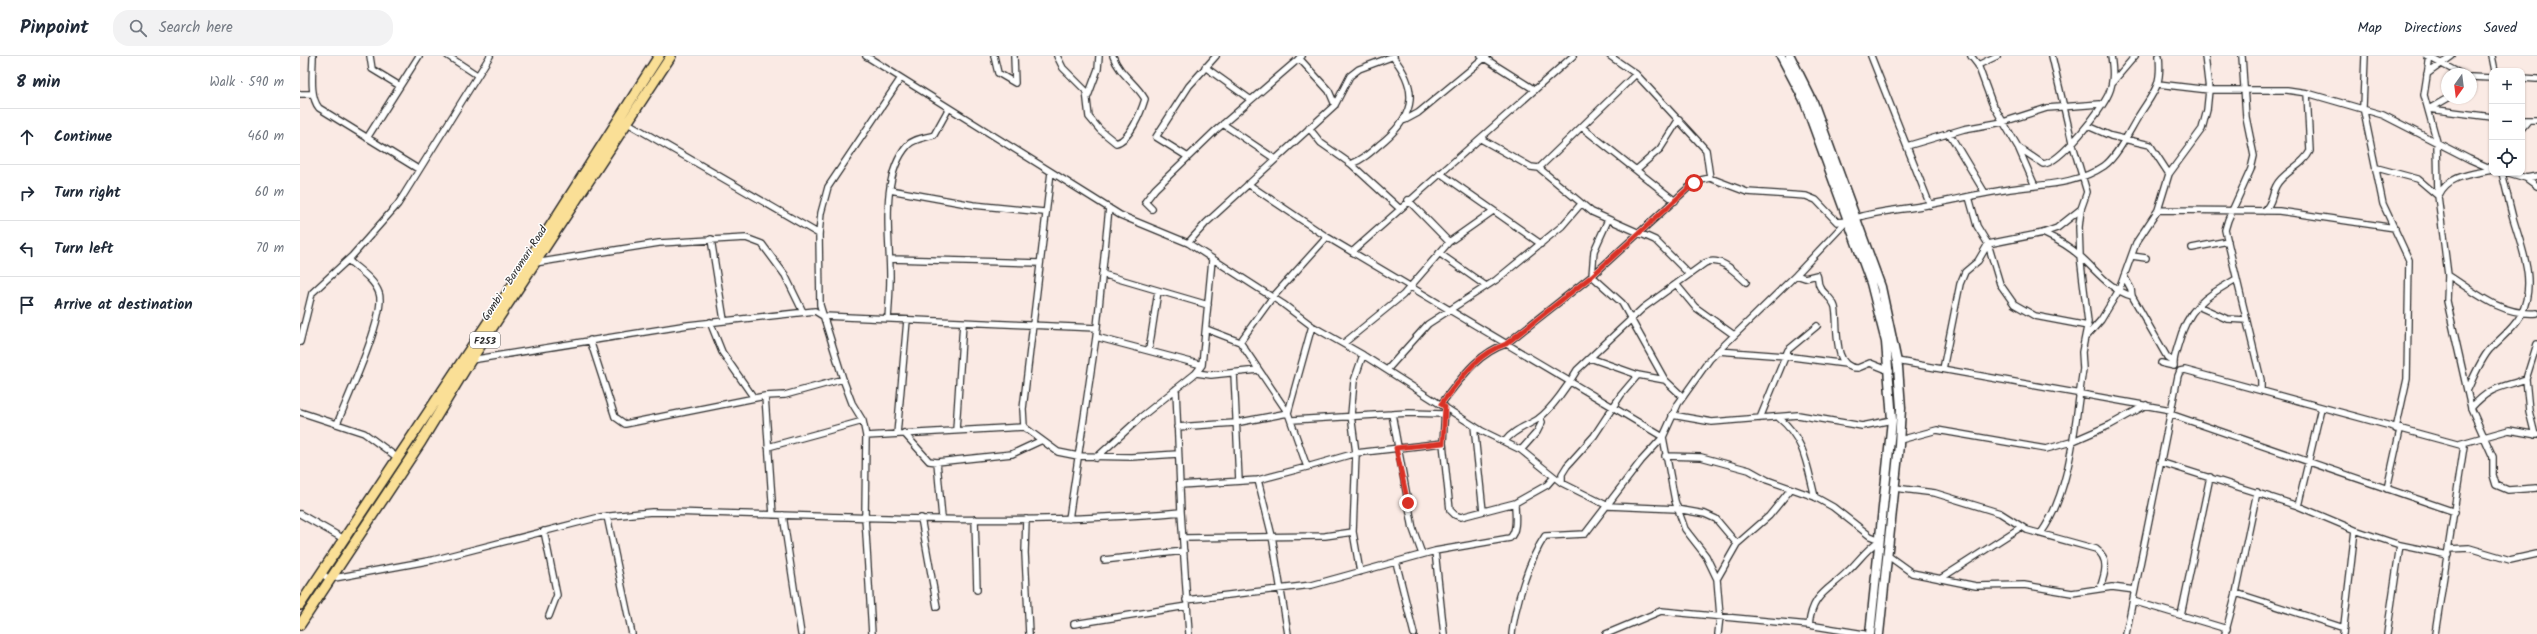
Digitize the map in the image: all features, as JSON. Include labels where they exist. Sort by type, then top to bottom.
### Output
[{"type":"main road","name":"Gombi - Baromari Road","points":[[300,625],[306,597],[329,579],[421,442],[518,282],[659,56]]},
{"type":"main road","name":"Gombi - Baromari Road","points":[[300,605],[518,282],[535,262],[671,56]]},
{"type":"main road","points":[[1782,56],[1804,100],[1847,221],[1871,283],[1885,336],[1890,371],[1892,420],[1870,634]]},
{"type":"main road","points":[[1790,56],[1813,102],[1881,287],[1897,361],[1901,397],[1900,440],[1878,634]]},
{"type":"street","points":[[313,56],[313,94],[314,103],[318,108],[418,169]]},
{"type":"street","points":[[370,56],[372,69],[400,86]]},
{"type":"street","points":[[367,138],[419,56]]},
{"type":"street","points":[[448,56],[477,75]]},
{"type":"street","points":[[300,342],[312,293],[348,260],[398,204],[418,169],[490,56]]},
{"type":"street","points":[[866,56],[1120,215],[1188,243],[1312,326],[1344,343],[1474,426],[1505,440],[1521,450],[1562,483],[1608,506],[1677,509],[1705,514],[1716,519],[1737,544]]},
{"type":"street","points":[[994,56],[998,73],[1015,83],[1014,56]]},
{"type":"street","points":[[1057,56],[1063,68],[1086,91],[1088,96]]},
{"type":"street","points":[[1099,56],[1098,69],[1088,96],[1087,113],[1100,130],[1116,143],[1126,138],[1131,133],[1145,99],[1137,86],[1117,67],[1113,56]]},
{"type":"street","points":[[1188,157],[1156,137],[1189,86],[1216,56]]},
{"type":"street","points":[[1352,252],[1399,208],[1481,139],[1572,56]]},
{"type":"street","points":[[1610,56],[1636,74],[1706,150],[1710,178]]},
{"type":"street","points":[[1871,56],[1930,205]]},
{"type":"street","points":[[1972,56],[1978,65],[1992,103],[2018,147],[2035,186]]},
{"type":"street","points":[[1978,65],[1997,56]]},
{"type":"street","points":[[2041,533],[2055,512],[2062,489],[2080,393],[2083,369],[2082,352],[2087,336],[2088,326],[2080,256],[2081,209],[2087,192],[2084,175],[2072,142],[2052,56]]},
{"type":"street","points":[[2018,147],[2043,164],[2048,164],[2072,142],[2088,126],[2099,110],[2100,104],[2109,94],[2114,74],[2111,56]]},
{"type":"street","points":[[2112,83],[2135,56]]},
{"type":"street","points":[[1856,218],[1880,210],[1930,205],[1984,193],[2052,185],[2084,175],[2105,165],[2124,139],[2158,84],[2161,77],[2159,56]]},
{"type":"street","points":[[2087,336],[2101,320],[2119,290],[2136,243],[2158,210],[2169,174],[2202,129],[2207,110],[2208,90],[2205,56]]},
{"type":"street","points":[[2242,56],[2246,117],[2254,156],[2251,169],[2232,212],[2226,230],[2261,380],[2261,390]]},
{"type":"street","points":[[2365,56],[2363,108],[2377,168],[2383,204],[2410,260],[2407,379],[2387,489]]},
{"type":"street","points":[[2450,68],[2429,56],[2424,95],[2437,142],[2438,196],[2448,275],[2446,301],[2468,389],[2471,408],[2482,436],[2493,457],[2496,485],[2508,490],[2537,488]]},
{"type":"street","points":[[2427,74],[2452,56]]},
{"type":"street","points":[[2492,56],[2494,68]]},
{"type":"street","points":[[1152,209],[1145,202],[1146,199],[1188,157],[1300,57],[1329,90],[1336,105]]},
{"type":"street","points":[[1188,243],[1206,223],[1336,105],[1350,76],[1370,65],[1394,57],[1405,72],[1410,91],[1405,120]]},
{"type":"street","points":[[1351,164],[1359,161],[1386,139],[1405,120],[1424,108],[1484,57],[1535,90]]},
{"type":"street","points":[[1205,67],[1251,100]]},
{"type":"street","points":[[1539,168],[1583,128],[1636,74]]},
{"type":"street","points":[[872,634],[865,517],[866,436],[863,421],[852,403],[843,379],[820,305],[819,234],[822,207],[828,187],[901,78]]},
{"type":"street","points":[[2477,78],[2489,78]]},
{"type":"street","points":[[2525,78],[2537,79]]},
{"type":"street","points":[[2158,84],[2208,90],[2307,93],[2363,108],[2489,168]]},
{"type":"street","points":[[2264,211],[2270,205],[2276,184],[2307,157],[2310,150],[2307,93]]},
{"type":"street","points":[[300,94],[313,94]]},
{"type":"street","points":[[2429,109],[2441,102]]},
{"type":"street","points":[[1907,146],[1949,133],[2003,122],[2047,108],[2100,104]]},
{"type":"street","points":[[888,319],[890,259],[887,214],[890,190],[896,166],[908,145],[915,140],[934,135],[949,108]]},
{"type":"street","points":[[2429,109],[2489,117]]},
{"type":"street","points":[[1636,170],[1660,149],[1679,119]]},
{"type":"street","points":[[2525,121],[2537,120]]},
{"type":"street","points":[[626,122],[819,234]]},
{"type":"street","points":[[1224,124],[1275,159]]},
{"type":"street","points":[[2088,126],[2124,139],[2150,145],[2169,174]]},
{"type":"street","points":[[1309,128],[1321,143],[1351,164],[1399,208]]},
{"type":"street","points":[[1583,128],[1675,201]]},
{"type":"street","points":[[1949,133],[1984,193]]},
{"type":"street","points":[[1481,139],[1531,167],[1539,168],[1581,204],[1608,220],[1655,240],[1689,274]]},
{"type":"street","points":[[2377,168],[2418,179],[2438,196]]},
{"type":"street","points":[[2438,196],[2442,188],[2450,181],[2489,170]]},
{"type":"street","points":[[1024,427],[1023,409],[1034,326],[1044,212],[1051,172]]},
{"type":"street","points":[[1440,173],[1541,244]]},
{"type":"street","points":[[2468,389],[2489,350],[2506,334],[2521,314],[2529,293],[2529,276],[2503,176]]},
{"type":"street","points":[[2519,176],[2526,178],[2537,186]]},
{"type":"street","points":[[2526,178],[2537,176]]},
{"type":"street","points":[[1554,477],[1547,485],[1515,503],[1461,517],[1455,515],[1450,510],[1443,443],[1443,405],[1478,358],[1492,349],[1506,344],[1592,276],[1694,183],[1710,178],[1747,192],[1812,198],[1837,222],[1847,221]]},
{"type":"street","points":[[1248,184],[1326,237],[1663,437]]},
{"type":"street","points":[[890,190],[973,205],[1044,212]]},
{"type":"street","points":[[1969,197],[1977,226],[1988,244],[2000,284],[2014,304],[2035,316],[2088,326]]},
{"type":"street","points":[[1408,200],[1449,242]]},
{"type":"street","points":[[1387,370],[1428,324],[1451,311],[1541,244],[1562,226],[1581,204]]},
{"type":"street","points":[[1069,519],[1096,337],[1109,208]]},
{"type":"street","points":[[2158,210],[2197,208],[2232,212],[2264,211],[2395,228]]},
{"type":"street","points":[[1943,369],[1960,284],[1965,272],[1978,261],[1988,244],[2043,233],[2057,228],[2081,209]]},
{"type":"street","points":[[1344,343],[1410,287],[1449,242],[1470,225],[1493,211]]},
{"type":"street","points":[[1592,276],[1594,251],[1608,220]]},
{"type":"street","points":[[1512,634],[1523,586],[1538,547],[1545,536],[1585,534],[1608,506],[1641,461],[1663,437],[1672,415],[1699,373],[1718,351],[1796,275],[1847,221]]},
{"type":"street","points":[[2043,233],[2060,241],[2080,256],[2098,275],[2119,290],[2132,296]]},
{"type":"street","points":[[1240,342],[1272,298],[1326,237]]},
{"type":"street","points":[[535,262],[660,243],[746,238],[762,244],[785,275],[803,312]]},
{"type":"street","points":[[710,239],[724,320]]},
{"type":"street","points":[[2192,248],[2228,241]]},
{"type":"street","points":[[1439,253],[1486,286]]},
{"type":"street","points":[[2132,256],[2146,258]]},
{"type":"street","points":[[890,259],[1040,263]]},
{"type":"street","points":[[337,424],[363,362],[382,302],[374,284],[348,260]]},
{"type":"street","points":[[1096,458],[1196,373],[1202,365],[1212,260]]},
{"type":"street","points":[[1505,440],[1509,434],[1540,418],[1570,382],[1577,370],[1633,320],[1643,308],[1705,263],[1714,261],[1732,268],[1746,282]]},
{"type":"street","points":[[1102,274],[1208,305]]},
{"type":"street","points":[[1796,275],[1805,278],[1817,276],[1819,286],[1835,306],[1836,332],[1842,359],[1846,364]]},
{"type":"street","points":[[2448,275],[2503,309],[2521,314],[2537,313]]},
{"type":"street","points":[[1592,276],[1622,303],[1633,320],[1665,380],[1683,397]]},
{"type":"street","points":[[2124,276],[2131,289],[2132,296],[2167,357],[2174,362]]},
{"type":"street","points":[[2161,363],[2174,366],[2181,334],[2191,312],[2200,306],[2203,299],[2236,278]]},
{"type":"street","points":[[1676,284],[1695,307],[1734,335]]},
{"type":"street","points":[[1149,350],[1158,291]]},
{"type":"street","points":[[2200,306],[2227,319],[2246,320]]},
{"type":"street","points":[[471,360],[724,320],[815,311],[823,316],[1097,328]]},
{"type":"street","points":[[897,434],[907,320]]},
{"type":"street","points":[[710,322],[722,352],[754,398]]},
{"type":"street","points":[[956,430],[963,323]]},
{"type":"street","points":[[1288,413],[1312,326]]},
{"type":"street","points":[[1760,418],[1790,347],[1817,326]]},
{"type":"street","points":[[1206,329],[1240,342],[1292,420],[1307,467]]},
{"type":"street","points":[[1096,337],[1202,365]]},
{"type":"street","points":[[590,340],[615,417],[625,424],[765,396],[785,395],[843,379]]},
{"type":"street","points":[[2459,444],[2482,436],[2509,430],[2536,435],[2529,411],[2526,379],[2537,344]]},
{"type":"street","points":[[1718,351],[1785,356],[1846,364],[1858,368],[1870,363],[1890,371]]},
{"type":"street","points":[[1360,572],[1353,532],[1356,453],[1351,415],[1354,381],[1363,355]]},
{"type":"street","points":[[1590,358],[1638,375],[1665,380]]},
{"type":"street","points":[[1897,361],[2146,405],[2170,412],[2455,512]]},
{"type":"street","points":[[1196,373],[1234,373],[1258,370]]},
{"type":"street","points":[[2126,634],[2170,412],[2180,371],[2261,390],[2321,408],[2464,446],[2465,451],[2435,634]]},
{"type":"street","points":[[1234,373],[1235,423],[1239,481]]},
{"type":"street","points":[[1562,483],[1562,474],[1567,466],[1594,436],[1638,375]]},
{"type":"street","points":[[2471,408],[2482,396],[2497,386],[2526,379]]},
{"type":"street","points":[[1176,389],[1181,512],[1189,634]]},
{"type":"street","points":[[765,396],[773,514]]},
{"type":"street","points":[[1900,440],[1937,430],[2041,448],[2071,442],[2110,425],[2146,405]]},
{"type":"street","points":[[2298,506],[2321,408]]},
{"type":"street","points":[[300,412],[364,433],[398,458]]},
{"type":"street","points":[[1177,427],[1235,423],[1288,413]]},
{"type":"street","points":[[1392,414],[1396,448],[1413,529],[1422,554]]},
{"type":"street","points":[[1292,420],[1351,415],[1444,414]]},
{"type":"street","points":[[1672,415],[1707,421],[1802,416],[1862,426],[1892,420]]},
{"type":"street","points":[[1521,450],[1537,432],[1542,422],[1540,418]]},
{"type":"street","points":[[1779,418],[1793,430],[1804,450],[1815,497]]},
{"type":"street","points":[[768,447],[863,421]]},
{"type":"street","points":[[1474,426],[1483,511]]},
{"type":"street","points":[[866,436],[1024,427],[1040,441],[1058,452],[1078,456],[1096,458],[1178,454]]},
{"type":"street","points":[[904,434],[929,461],[937,462],[1012,454],[1040,441]]},
{"type":"street","points":[[1663,437],[1665,456],[1677,509],[1689,536],[1706,556],[1717,579],[1720,616],[1718,634]]},
{"type":"street","points":[[1180,485],[1258,480],[1356,453],[1443,443]]},
{"type":"street","points":[[1665,456],[1702,457],[1734,464],[1791,489],[1815,497],[1833,507],[1870,536],[1880,540]]},
{"type":"street","points":[[937,462],[942,518]]},
{"type":"street","points":[[2160,462],[2298,506],[2355,530],[2400,544],[2449,552],[2469,548],[2510,560],[2537,554]]},
{"type":"street","points":[[2181,615],[2210,477]]},
{"type":"street","points":[[1258,480],[1272,536],[1288,634]]},
{"type":"street","points":[[1894,488],[1935,493],[2000,513],[2021,526],[2041,533],[2079,542],[2100,552],[2103,556],[2106,570],[2100,588]]},
{"type":"street","points":[[1717,579],[1737,544],[1769,516],[1791,489]]},
{"type":"street","points":[[2133,601],[2181,615],[2226,631],[2236,593],[2257,492]]},
{"type":"street","points":[[1186,600],[1312,584],[1422,554],[1510,538],[1515,527],[1515,503]]},
{"type":"street","points":[[320,574],[329,579],[433,560],[607,516],[652,512],[975,519],[1107,519],[1181,512]]},
{"type":"street","points":[[300,514],[344,539]]},
{"type":"street","points":[[783,515],[801,634]]},
{"type":"street","points":[[607,516],[632,634]]},
{"type":"street","points":[[921,518],[937,607]]},
{"type":"street","points":[[975,519],[977,590]]},
{"type":"street","points":[[1026,519],[1025,553],[1029,634]]},
{"type":"street","points":[[1940,579],[2021,526]]},
{"type":"street","points":[[2236,593],[2343,631],[2355,530]]},
{"type":"street","points":[[544,531],[557,595],[549,616]]},
{"type":"street","points":[[1183,538],[1325,536],[1353,532]]},
{"type":"street","points":[[1809,625],[1814,603],[1822,593],[1849,571],[1862,553],[1880,540]]},
{"type":"street","points":[[2387,634],[2400,544]]},
{"type":"street","points":[[1104,560],[1184,551]]},
{"type":"street","points":[[1435,551],[1444,634]]},
{"type":"street","points":[[1887,555],[1908,571],[1940,579],[1990,587],[2024,585],[2067,593],[2100,588],[2120,587],[2135,590]]},
{"type":"street","points":[[1396,562],[1414,634]]},
{"type":"street","points":[[1074,624],[1187,606]]},
{"type":"street","points":[[1606,634],[1658,611],[1809,625],[1864,634]]},
{"type":"route","points":[[1408,503],[1396,448],[1420,444],[1443,443],[1445,407],[1441,404],[1478,358],[1492,349],[1506,344],[1592,276],[1694,183]]}]
